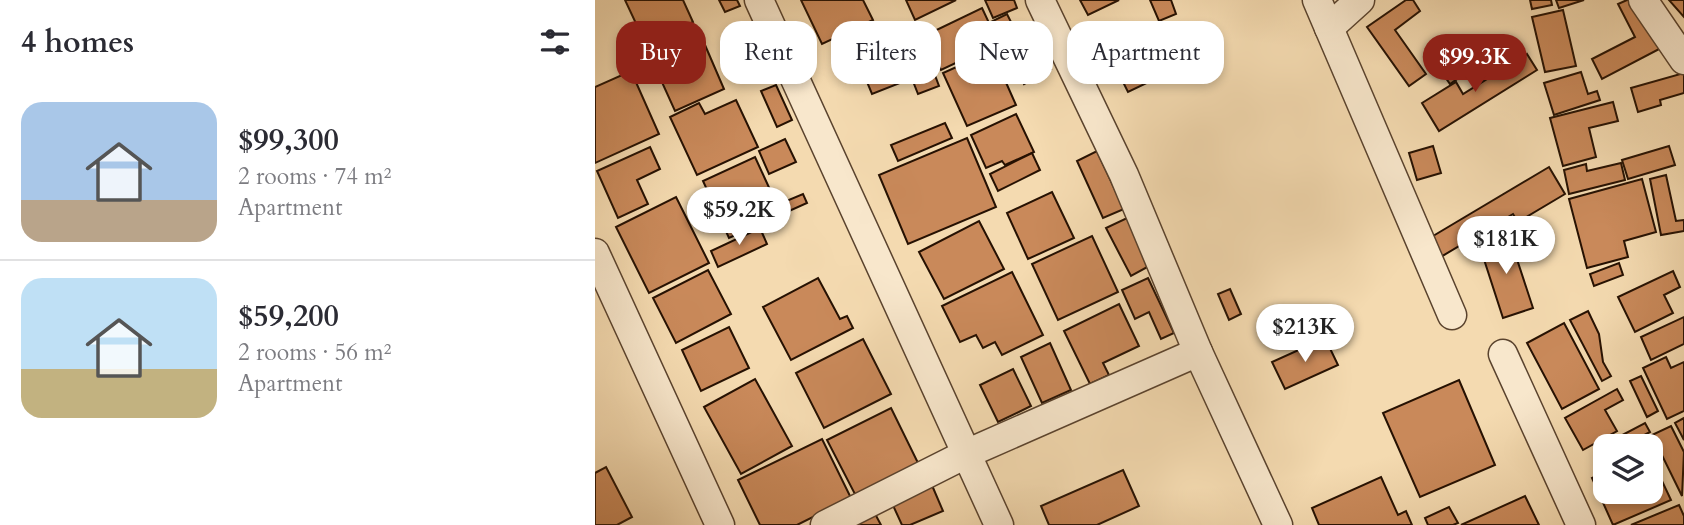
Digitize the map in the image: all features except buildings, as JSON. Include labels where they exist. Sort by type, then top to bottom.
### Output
[{"type":"street","points":[[759,0],[999,525]]},
{"type":"street","points":[[1040,0],[1124,175],[1198,352],[1278,525]]},
{"type":"street","points":[[1317,0],[1452,315]]},
{"type":"street","points":[[1329,28],[1360,0]]},
{"type":"street","points":[[1643,0],[1684,60]]},
{"type":"street","points":[[595,253],[720,525]]},
{"type":"street","points":[[825,525],[966,454],[1198,352]]},
{"type":"street","points":[[1503,354],[1581,525]]}]
